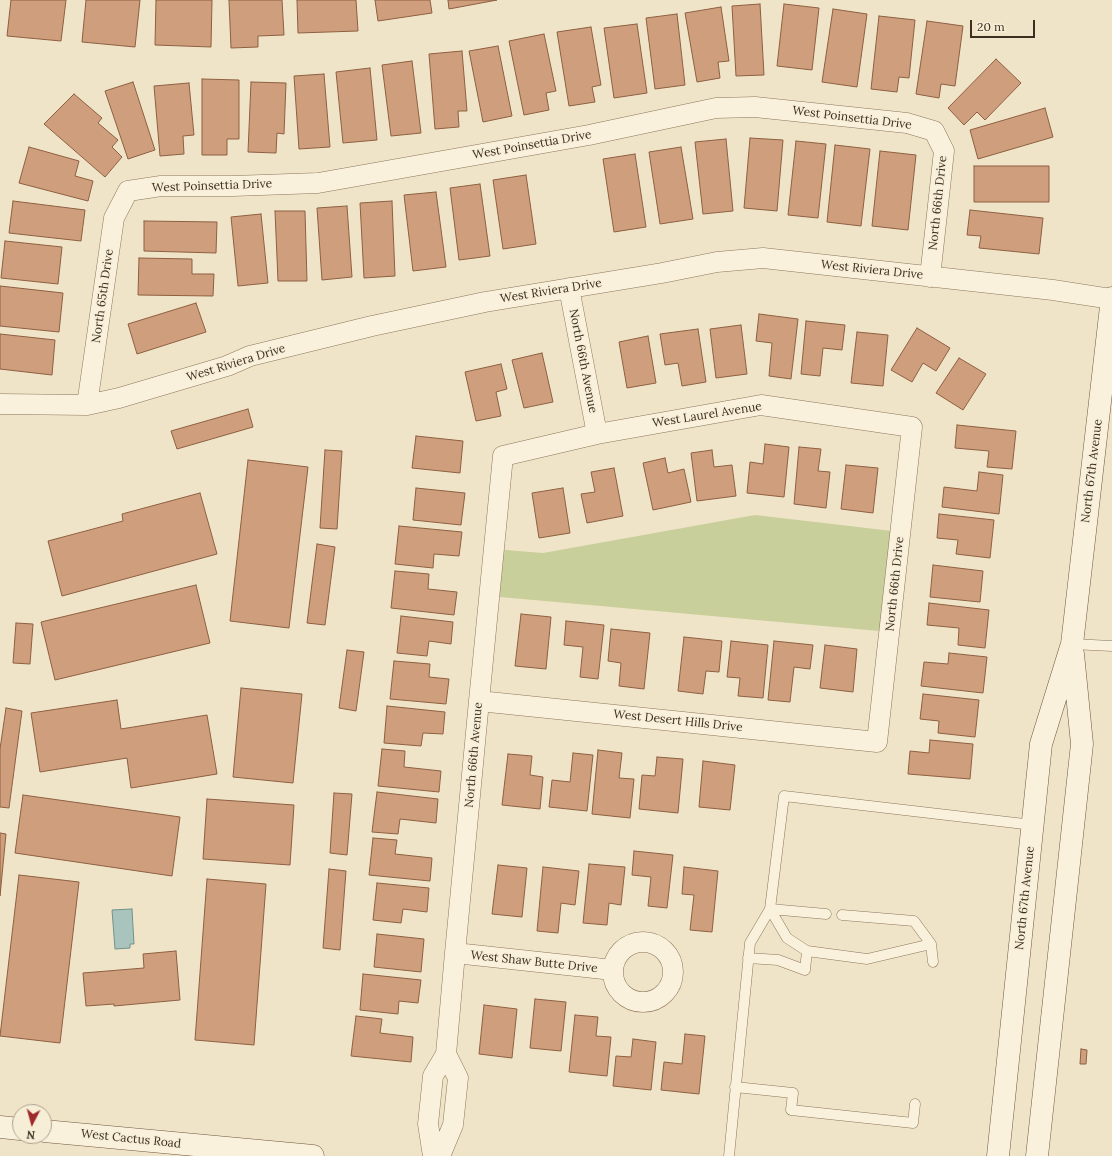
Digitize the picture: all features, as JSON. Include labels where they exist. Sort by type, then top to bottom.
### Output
[{"type":"main road","name":"North 67th Avenue","points":[[998,1156],[1041,744],[1072,644],[1112,299]]},
{"type":"main road","name":"North 67th Avenue","points":[[1037,1156],[1082,744],[1072,644]]},
{"type":"main road","points":[[0,1127],[12,1128]]},
{"type":"main road","name":"West Cactus Road","points":[[52,1132],[313,1156]]},
{"type":"street","name":"West Poinsettia Drive","points":[[128,190],[160,186],[233,186],[318,183],[589,135],[716,108],[770,108],[907,123],[934,131]]},
{"type":"street","name":"North 66th Drive","points":[[930,277],[944,151],[934,131]]},
{"type":"street","name":"North 65th Drive","points":[[87,405],[114,218],[128,190]]},
{"type":"street","name":"West Riviera Drive","points":[[0,404],[87,405],[119,398],[227,366],[250,356],[372,326],[485,302],[662,273],[716,262],[763,258],[1053,290],[1112,299]]},
{"type":"street","name":"North 66th Avenue","points":[[569,288],[597,434]]},
{"type":"street","name":"West Laurel Avenue","points":[[503,456],[597,434],[761,404],[912,427]]},
{"type":"street","name":"North 66th Drive","points":[[878,742],[912,427]]},
{"type":"street","name":"North 66th Avenue","points":[[433,1156],[428,1124],[433,1076],[446,1054],[503,456]]},
{"type":"street","name":"West Desert Hills Drive","points":[[479,701],[878,742]]},
{"type":"street","name":"West Shaw Butte Drive","points":[[455,953],[613,970]]},
{"type":"street","points":[[440,1156],[453,1125],[458,1078],[446,1054]]},
{"type":"lane","points":[[1072,644],[1112,646]]},
{"type":"lane","points":[[728,1156],[750,943],[770,909],[784,796],[1033,825]]},
{"type":"lane","points":[[770,909],[826,914]]},
{"type":"lane","points":[[770,909],[787,938],[807,951],[867,959],[931,944]]},
{"type":"lane","points":[[842,915],[914,922],[931,944],[933,962]]},
{"type":"lane","points":[[748,958],[778,960],[806,970],[807,951]]},
{"type":"lane","points":[[735,1087],[793,1093],[791,1110],[913,1123],[915,1104]]},
{"type":"green space","points":[[755,515],[901,532],[890,632],[489,596],[494,549],[543,553]]},
{"type":"water","points":[[132,909],[134,944],[130,944],[130,948],[115,949],[112,910]]},
{"type":"building","points":[[11,0],[66,0],[61,41],[7,36]]},
{"type":"building","points":[[86,0],[140,0],[135,47],[82,42]]},
{"type":"building","points":[[156,0],[212,0],[211,47],[155,45]]},
{"type":"building","points":[[229,0],[282,0],[284,35],[258,36],[258,47],[231,48]]},
{"type":"building","points":[[297,0],[356,0],[358,31],[298,33]]},
{"type":"building","points":[[375,0],[430,0],[432,13],[378,21]]},
{"type":"building","points":[[448,0],[497,0],[449,9]]},
{"type":"building","points":[[760,4],[764,75],[736,76],[732,6]]},
{"type":"building","points":[[784,4],[819,8],[812,70],[777,66]]},
{"type":"building","points":[[721,7],[729,61],[718,62],[720,78],[697,82],[685,13]]},
{"type":"building","points":[[833,9],[867,14],[857,87],[822,82]]},
{"type":"building","points":[[677,14],[685,85],[655,89],[646,18]]},
{"type":"building","points":[[879,16],[915,20],[909,78],[899,77],[897,92],[871,89]]},
{"type":"building","points":[[927,21],[963,26],[955,86],[941,84],[939,98],[916,94]]},
{"type":"building","points":[[637,24],[647,93],[614,98],[604,28]]},
{"type":"building","points":[[591,27],[601,85],[592,87],[595,102],[569,106],[557,32]]},
{"type":"building","points":[[544,34],[556,91],[546,93],[549,110],[524,115],[509,41]]},
{"type":"building","points":[[498,46],[512,116],[483,122],[469,51]]},
{"type":"building","points":[[462,51],[467,111],[458,111],[459,127],[435,129],[429,54]]},
{"type":"building","points":[[996,59],[1021,83],[985,120],[977,112],[964,125],[948,108]]},
{"type":"building","points":[[412,61],[421,133],[391,136],[382,65]]},
{"type":"building","points":[[370,68],[377,140],[343,143],[336,72]]},
{"type":"building","points":[[324,74],[330,147],[299,149],[294,76]]},
{"type":"building","points":[[202,79],[239,80],[239,139],[227,139],[227,155],[202,155]]},
{"type":"building","points":[[133,82],[155,150],[128,159],[105,91]]},
{"type":"building","points":[[251,82],[286,83],[284,134],[277,133],[276,153],[248,152]]},
{"type":"building","points":[[189,83],[194,135],[183,136],[184,154],[160,156],[154,86]]},
{"type":"building","points":[[74,94],[102,118],[98,123],[118,140],[112,147],[122,157],[105,177],[44,124]]},
{"type":"building","points":[[1045,108],[1053,137],[978,159],[970,130]]},
{"type":"building","points":[[750,138],[783,140],[777,211],[744,208]]},
{"type":"building","points":[[726,139],[733,211],[703,214],[695,142]]},
{"type":"building","points":[[796,141],[826,144],[818,218],[788,215]]},
{"type":"building","points":[[835,145],[870,149],[861,226],[827,222]]},
{"type":"building","points":[[29,147],[79,161],[75,176],[93,181],[88,201],[19,183]]},
{"type":"building","points":[[681,147],[693,219],[660,224],[649,152]]},
{"type":"building","points":[[880,151],[916,155],[908,230],[872,226]]},
{"type":"building","points":[[635,154],[646,227],[614,232],[603,159]]},
{"type":"building","points":[[974,166],[1049,166],[1049,202],[974,202]]},
{"type":"building","points":[[526,175],[536,244],[503,249],[493,180]]},
{"type":"building","points":[[480,184],[490,256],[459,260],[450,188]]},
{"type":"building","points":[[436,192],[446,267],[413,271],[404,195]]},
{"type":"building","points":[[13,201],[85,210],[81,241],[9,233]]},
{"type":"building","points":[[392,201],[395,276],[364,278],[360,203]]},
{"type":"building","points":[[347,206],[352,277],[322,280],[317,208]]},
{"type":"building","points":[[970,210],[1043,218],[1039,254],[979,248],[981,236],[967,235]]},
{"type":"building","points":[[275,211],[305,211],[307,281],[278,281]]},
{"type":"building","points":[[261,214],[268,283],[238,286],[231,217]]},
{"type":"building","points":[[144,221],[217,222],[216,253],[144,251]]},
{"type":"building","points":[[5,241],[62,247],[58,284],[1,278]]},
{"type":"building","points":[[139,258],[192,259],[192,274],[214,274],[213,296],[138,295]]},
{"type":"building","points":[[0,286],[63,293],[59,332],[0,326]]},
{"type":"building","points":[[196,303],[206,332],[137,354],[128,324]]},
{"type":"building","points":[[759,314],[798,319],[791,379],[769,376],[772,343],[756,341]]},
{"type":"building","points":[[806,321],[845,325],[842,350],[823,348],[820,376],[801,374]]},
{"type":"building","points":[[741,325],[747,374],[716,378],[710,329]]},
{"type":"building","points":[[917,328],[950,348],[936,371],[923,363],[912,382],[891,370]]},
{"type":"building","points":[[698,329],[706,382],[682,386],[678,363],[665,365],[660,334]]},
{"type":"building","points":[[857,332],[888,335],[883,386],[851,383]]},
{"type":"building","points":[[0,334],[55,340],[52,375],[0,369]]},
{"type":"building","points":[[648,336],[656,383],[627,388],[619,342]]},
{"type":"building","points":[[542,353],[553,402],[524,408],[512,360]]},
{"type":"building","points":[[959,358],[986,374],[963,410],[936,393]]},
{"type":"building","points":[[501,364],[507,389],[496,392],[501,416],[476,421],[465,372]]},
{"type":"building","points":[[248,409],[253,427],[177,449],[171,431]]},
{"type":"building","points":[[957,425],[1016,431],[1012,469],[987,467],[989,451],[955,448]]},
{"type":"building","points":[[416,436],[463,441],[460,473],[412,468]]},
{"type":"building","points":[[765,444],[789,447],[784,497],[747,493],[750,462],[763,464]]},
{"type":"building","points":[[799,447],[821,449],[818,471],[830,472],[826,508],[794,504]]},
{"type":"building","points":[[325,450],[342,451],[337,529],[320,528]]},
{"type":"building","points":[[712,450],[714,467],[732,465],[736,496],[697,501],[691,453]]},
{"type":"building","points":[[665,458],[668,473],[684,469],[691,502],[653,510],[643,463]]},
{"type":"building","points":[[248,460],[308,467],[289,628],[230,621]]},
{"type":"building","points":[[846,465],[878,468],[873,513],[841,509]]},
{"type":"building","points":[[614,468],[623,516],[587,523],[581,494],[595,492],[591,472]]},
{"type":"building","points":[[979,472],[1003,475],[999,514],[942,507],[944,487],[977,491]]},
{"type":"building","points":[[416,488],[465,493],[461,525],[413,520]]},
{"type":"building","points":[[563,488],[570,533],[539,538],[532,493]]},
{"type":"building","points":[[200,493],[217,554],[62,596],[48,541],[123,521],[122,514]]},
{"type":"building","points":[[939,514],[994,520],[990,558],[956,554],[958,540],[937,538]]},
{"type":"building","points":[[399,526],[462,532],[459,556],[434,554],[433,568],[395,564]]},
{"type":"building","points":[[317,544],[335,547],[325,625],[307,623]]},
{"type":"building","points":[[933,565],[983,571],[980,602],[930,597]]},
{"type":"building","points":[[395,571],[429,574],[428,589],[457,592],[454,615],[391,608]]},
{"type":"building","points":[[196,585],[210,643],[55,680],[41,622]]},
{"type":"building","points":[[929,603],[989,610],[985,648],[958,645],[959,628],[927,625]]},
{"type":"building","points":[[521,614],[551,617],[546,669],[515,666]]},
{"type":"building","points":[[401,616],[453,622],[451,644],[429,641],[427,656],[397,653]]},
{"type":"building","points":[[566,621],[604,625],[598,679],[580,677],[583,647],[564,645]]},
{"type":"building","points":[[16,623],[33,624],[30,664],[13,663]]},
{"type":"building","points":[[611,629],[650,633],[644,689],[619,686],[621,663],[608,661]]},
{"type":"building","points":[[684,637],[722,641],[719,672],[706,671],[703,694],[678,691]]},
{"type":"building","points":[[731,641],[768,645],[763,698],[738,696],[740,678],[727,677]]},
{"type":"building","points":[[774,641],[813,645],[810,669],[794,667],[790,702],[768,700]]},
{"type":"building","points":[[825,645],[857,649],[853,692],[820,688]]},
{"type":"building","points":[[347,650],[364,652],[356,711],[339,708]]},
{"type":"building","points":[[949,653],[987,657],[983,693],[921,686],[924,662],[948,664]]},
{"type":"building","points":[[394,661],[430,664],[429,677],[449,679],[446,704],[390,699]]},
{"type":"building","points":[[241,688],[302,694],[293,783],[233,777]]},
{"type":"building","points":[[923,694],[979,700],[975,737],[938,733],[939,721],[920,719]]},
{"type":"building","points":[[117,700],[121,729],[207,715],[217,774],[131,788],[127,758],[40,772],[31,713]]},
{"type":"building","points":[[387,706],[445,712],[443,734],[423,733],[421,746],[384,743]]},
{"type":"building","points":[[6,708],[22,711],[9,808],[0,807],[0,749]]},
{"type":"building","points":[[930,740],[973,744],[970,779],[908,774],[910,751],[929,753]]},
{"type":"building","points":[[382,749],[405,751],[404,767],[441,771],[439,792],[378,786]]},
{"type":"building","points":[[598,750],[622,753],[619,778],[634,779],[630,818],[592,814]]},
{"type":"building","points":[[573,753],[593,755],[587,811],[549,807],[552,780],[570,782]]},
{"type":"building","points":[[508,754],[532,756],[530,775],[543,777],[540,809],[502,805]]},
{"type":"building","points":[[657,757],[683,759],[678,813],[639,809],[642,775],[655,776]]},
{"type":"building","points":[[703,761],[735,765],[730,810],[699,807]]},
{"type":"building","points":[[377,792],[438,799],[436,823],[400,819],[398,834],[372,832]]},
{"type":"building","points":[[334,793],[352,794],[347,855],[330,853]]},
{"type":"building","points":[[23,795],[180,817],[172,876],[15,853]]},
{"type":"building","points":[[207,799],[294,805],[290,865],[203,859]]},
{"type":"building","points":[[0,833],[6,834],[0,896]]},
{"type":"building","points":[[373,838],[397,840],[395,854],[432,858],[430,881],[369,875]]},
{"type":"building","points":[[634,851],[673,855],[667,908],[648,906],[651,877],[632,875]]},
{"type":"building","points":[[589,864],[625,867],[621,905],[609,903],[607,925],[583,923]]},
{"type":"building","points":[[498,865],[527,868],[522,917],[492,914]]},
{"type":"building","points":[[543,867],[579,871],[575,905],[561,903],[558,933],[537,931]]},
{"type":"building","points":[[684,867],[718,871],[712,932],[690,930],[694,895],[682,894]]},
{"type":"building","points":[[329,869],[346,871],[340,950],[323,948]]},
{"type":"building","points":[[19,875],[79,882],[60,1043],[0,1036]]},
{"type":"building","points":[[207,879],[266,884],[254,1045],[195,1040]]},
{"type":"building","points":[[377,883],[429,888],[427,912],[403,909],[401,923],[373,920]]},
{"type":"building","points":[[377,934],[424,939],[421,972],[374,967]]},
{"type":"building","points":[[176,951],[180,1000],[114,1006],[114,1004],[86,1006],[83,973],[144,968],[143,954]]},
{"type":"building","points":[[363,974],[421,980],[418,1003],[399,1001],[398,1014],[360,1010]]},
{"type":"building","points":[[535,999],[566,1002],[561,1051],[530,1048]]},
{"type":"building","points":[[484,1005],[517,1009],[512,1058],[479,1054]]},
{"type":"building","points":[[575,1015],[598,1017],[596,1036],[611,1037],[607,1076],[569,1072]]},
{"type":"building","points":[[356,1016],[382,1019],[380,1033],[413,1037],[411,1062],[351,1056]]},
{"type":"building","points":[[685,1034],[705,1036],[699,1094],[661,1090],[664,1062],[682,1064]]},
{"type":"building","points":[[633,1039],[656,1042],[651,1090],[613,1086],[616,1056],[631,1057]]},
{"type":"building","points":[[1081,1049],[1087,1050],[1086,1064],[1080,1064]]}]
